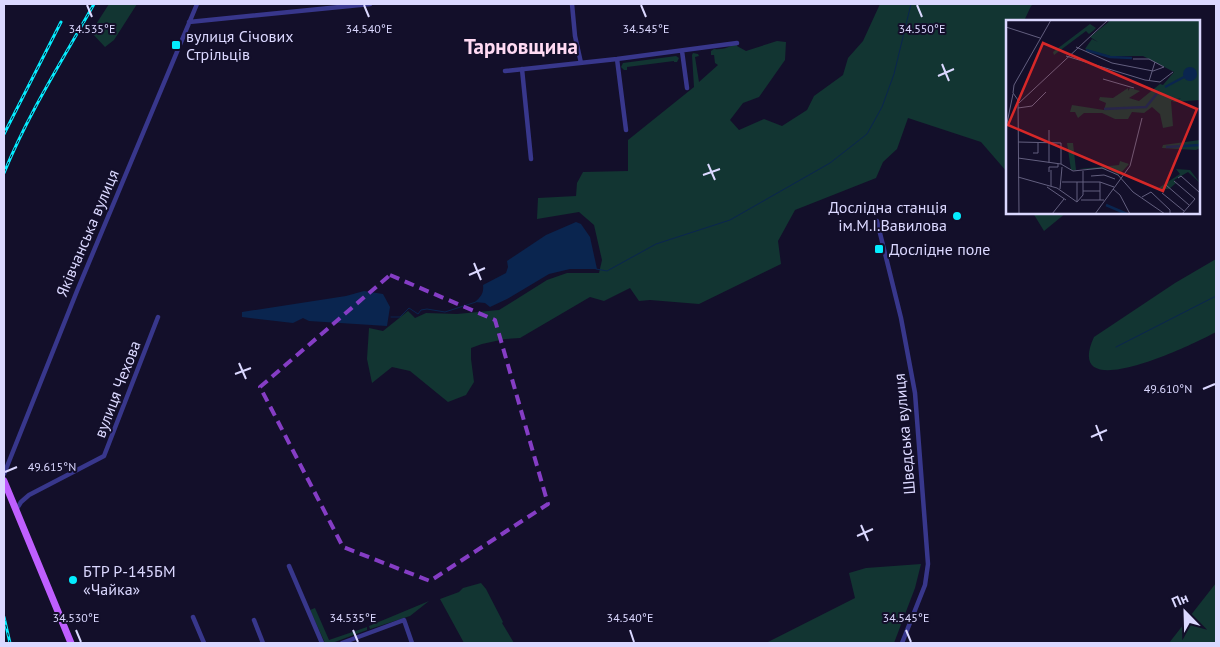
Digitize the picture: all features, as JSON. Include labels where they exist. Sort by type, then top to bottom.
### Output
[{"type":"main road","points":[[4,480],[71,643]]},
{"type":"street","name":"Яківчанська вулиця","points":[[4,474],[77,291],[197,4]]},
{"type":"street","points":[[189,22],[370,4]]},
{"type":"street","points":[[572,4],[574,36],[581,63]]},
{"type":"street","points":[[505,71],[617,59],[737,43]]},
{"type":"street","points":[[682,51],[687,88]]},
{"type":"street","points":[[617,59],[626,130]]},
{"type":"street","points":[[522,69],[531,159]]},
{"type":"street","name":"Шведська вулиця","points":[[877,221],[901,318],[915,393],[928,564],[925,585],[902,643]]},
{"type":"street","name":"вулиця Чехова","points":[[16,510],[29,495],[104,456],[158,317]]},
{"type":"street","points":[[290,566],[322,643]]},
{"type":"street","points":[[193,617],[204,643]]},
{"type":"street","points":[[254,620],[263,643]]},
{"type":"street","points":[[342,643],[404,620],[412,643]]},
{"type":"highlighted area","points":[[390,275],[495,320],[548,504],[430,581],[343,547],[260,387]]},
{"type":"green space","points":[[109,4],[137,4],[114,40],[105,47],[91,32]]},
{"type":"green space","points":[[880,4],[1034,4],[1031,6],[1024,20],[1006,20],[1006,171],[981,142],[908,118],[897,149],[883,162],[876,178],[795,210],[778,241],[781,264],[699,304],[650,300],[639,301],[630,288],[604,301],[590,297],[520,338],[505,339],[471,348],[474,382],[466,395],[448,402],[410,371],[392,367],[372,383],[367,359],[369,328],[383,331],[408,311],[415,318],[426,313],[457,314],[499,310],[547,280],[567,273],[599,273],[602,260],[594,225],[579,212],[537,219],[538,198],[576,196],[577,183],[583,172],[628,171],[628,140],[694,87],[693,53],[699,56],[695,57],[699,82],[718,65],[715,63],[714,55],[711,55],[711,51],[714,49],[723,49],[737,43],[737,46],[746,51],[777,41],[786,42],[785,60],[759,97],[743,103],[730,120],[739,130],[764,119],[782,126],[807,110],[814,96],[843,75],[848,58],[863,41]]},
{"type":"green space","points":[[676,56],[679,58],[677,62],[627,67],[627,70],[621,67],[623,63]]},
{"type":"green space","points":[[1034,214],[1065,214],[1044,231]]},
{"type":"green space","points":[[1216,259],[1216,332],[1184,348],[1135,366],[1113,370],[1096,368],[1089,358],[1094,337],[1175,283]]},
{"type":"green space","points":[[921,564],[915,588],[894,643],[766,643],[855,598],[849,573],[866,568]]},
{"type":"green space","points":[[481,583],[514,643],[464,643],[440,599],[459,592],[463,588]]},
{"type":"green space","points":[[1216,583],[1216,643],[1169,643]]},
{"type":"green space","points":[[429,601],[410,616],[370,629],[369,626]]},
{"type":"green space","points":[[315,608],[329,640],[367,627],[367,630],[332,643],[325,643],[310,610]]},
{"type":"water","points":[[576,222],[581,224],[590,237],[597,269],[570,269],[549,274],[490,307],[485,303],[475,302],[482,295],[483,285],[506,273],[507,261],[546,235]]},
{"type":"water","points":[[364,291],[383,294],[390,307],[387,326],[309,321],[303,318],[293,323],[242,317],[242,312],[346,296]]},
{"type":"waterway","points":[[596,269],[607,271],[656,244],[730,220],[830,163],[867,134],[882,107],[894,74],[911,4]]},
{"type":"waterway","points":[[1116,347],[1216,296]]},
{"type":"waterway","points":[[391,317],[400,317],[409,308],[418,314],[421,310],[427,309],[445,312],[476,302]]},
{"type":"railway","points":[[4,173],[35,108],[94,4]]},
{"type":"railway","points":[[4,134],[61,22]]},
{"type":"railway","points":[[4,617],[10,643]]},
{"type":"place","name":"вулиця Січових Стрільців","points":[[176,45]]},
{"type":"place","name":"Дослідна станція ім.М.І.Вавилова","points":[[957,216]]},
{"type":"place","name":"Дослідне поле","points":[[879,249]]},
{"type":"place","name":"БТР Р-145БМ «Чайка»","points":[[73,580]]},
{"type":"district","name":"Тарновщина","points":[[521,47]]}]
